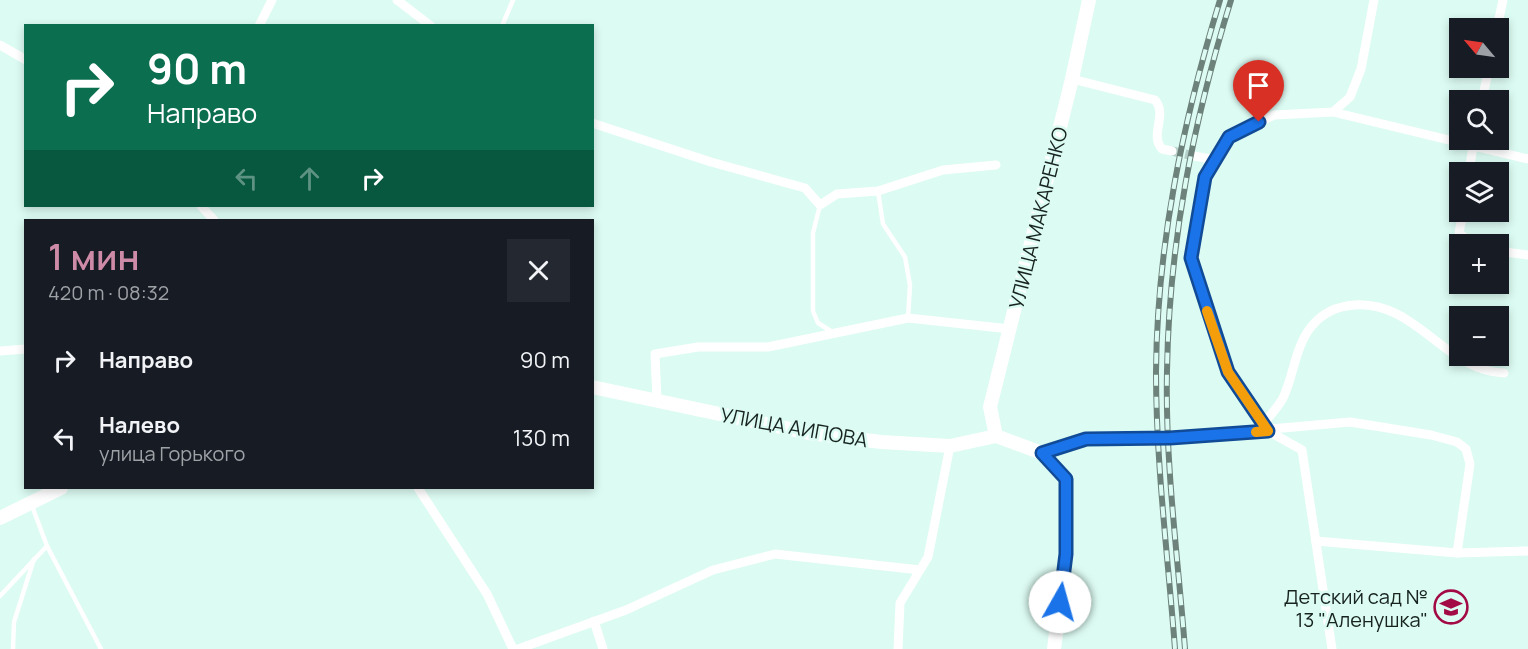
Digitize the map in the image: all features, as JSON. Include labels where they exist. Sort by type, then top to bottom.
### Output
[{"type":"main road","name":"УЛИЦА МАКАРЕНКО","points":[[996,436],[990,407],[1072,79],[1089,0]]},
{"type":"main road","name":"УЛИЦА АИПОВА","points":[[594,387],[809,433],[892,443],[951,446],[996,436]]},
{"type":"main road","points":[[996,436],[1042,453],[1066,479],[1066,554],[1054,649]]},
{"type":"main road","points":[[0,518],[59,489]]},
{"type":"street","points":[[260,24],[272,0]]},
{"type":"street","points":[[397,0],[428,24]]},
{"type":"street","points":[[1333,112],[1350,98],[1361,69],[1374,0]]},
{"type":"street","points":[[1499,18],[1503,0]]},
{"type":"street","points":[[0,45],[24,59]]},
{"type":"street","points":[[1072,79],[1155,100],[1161,111],[1157,142],[1162,149],[1172,152]]},
{"type":"street","points":[[1332,649],[1302,450],[1266,427],[1228,372],[1191,258],[1205,177],[1229,137],[1274,115],[1333,112],[1449,137]]},
{"type":"street","points":[[594,124],[711,162],[806,188],[820,205],[837,194],[878,191],[943,170],[996,165]]},
{"type":"street","points":[[1499,150],[1528,159]]},
{"type":"street","points":[[1194,156],[1216,160]]},
{"type":"street","points":[[202,207],[213,219]]},
{"type":"street","points":[[1509,252],[1528,255]]},
{"type":"street","points":[[1266,427],[1282,399],[1306,333],[1328,313],[1342,306],[1364,304],[1396,312],[1472,366],[1488,372],[1504,373]]},
{"type":"street","points":[[657,401],[655,354],[698,347],[768,348],[908,318],[1010,329]]},
{"type":"street","points":[[0,351],[24,349]]},
{"type":"street","points":[[1042,453],[1086,439],[1170,438],[1266,427],[1350,422],[1457,442],[1466,450],[1470,464],[1457,553]]},
{"type":"street","points":[[898,649],[900,603],[928,557],[951,446]]},
{"type":"street","points":[[419,489],[487,594],[513,649]]},
{"type":"street","points":[[1316,541],[1457,553],[1528,551]]},
{"type":"street","points":[[518,649],[594,621],[713,570],[776,554],[920,570]]},
{"type":"street","points":[[594,621],[603,649]]},
{"type":"lane","points":[[503,24],[513,0]]},
{"type":"lane","points":[[878,191],[883,224],[905,257],[909,285],[908,318]]},
{"type":"lane","points":[[820,205],[813,233],[813,311],[818,323],[837,335]]},
{"type":"lane","points":[[31,504],[47,546],[100,649]]},
{"type":"lane","points":[[0,596],[47,546]]},
{"type":"lane","points":[[14,649],[14,622],[34,559]]},
{"type":"tunnel","points":[[1172,151],[1194,156]]},
{"type":"railway","points":[[1175,649],[1158,441],[1156,372],[1161,277],[1174,183],[1195,91],[1220,0]]},
{"type":"railway","points":[[1185,649],[1168,440],[1167,371],[1172,276],[1195,137],[1217,46],[1231,0]]},
{"type":"slow traffic","points":[[1207,311],[1228,372],[1268,431],[1256,432]]},
{"type":"place","name":"Детский сад № 13 \"Аленушка\"","points":[[1451,607]]},
{"type":"route","points":[[1060,602],[1066,554],[1066,479],[1042,453],[1086,439],[1170,438],[1268,431],[1228,372],[1191,258],[1205,177],[1229,137],[1259,122]]}]
